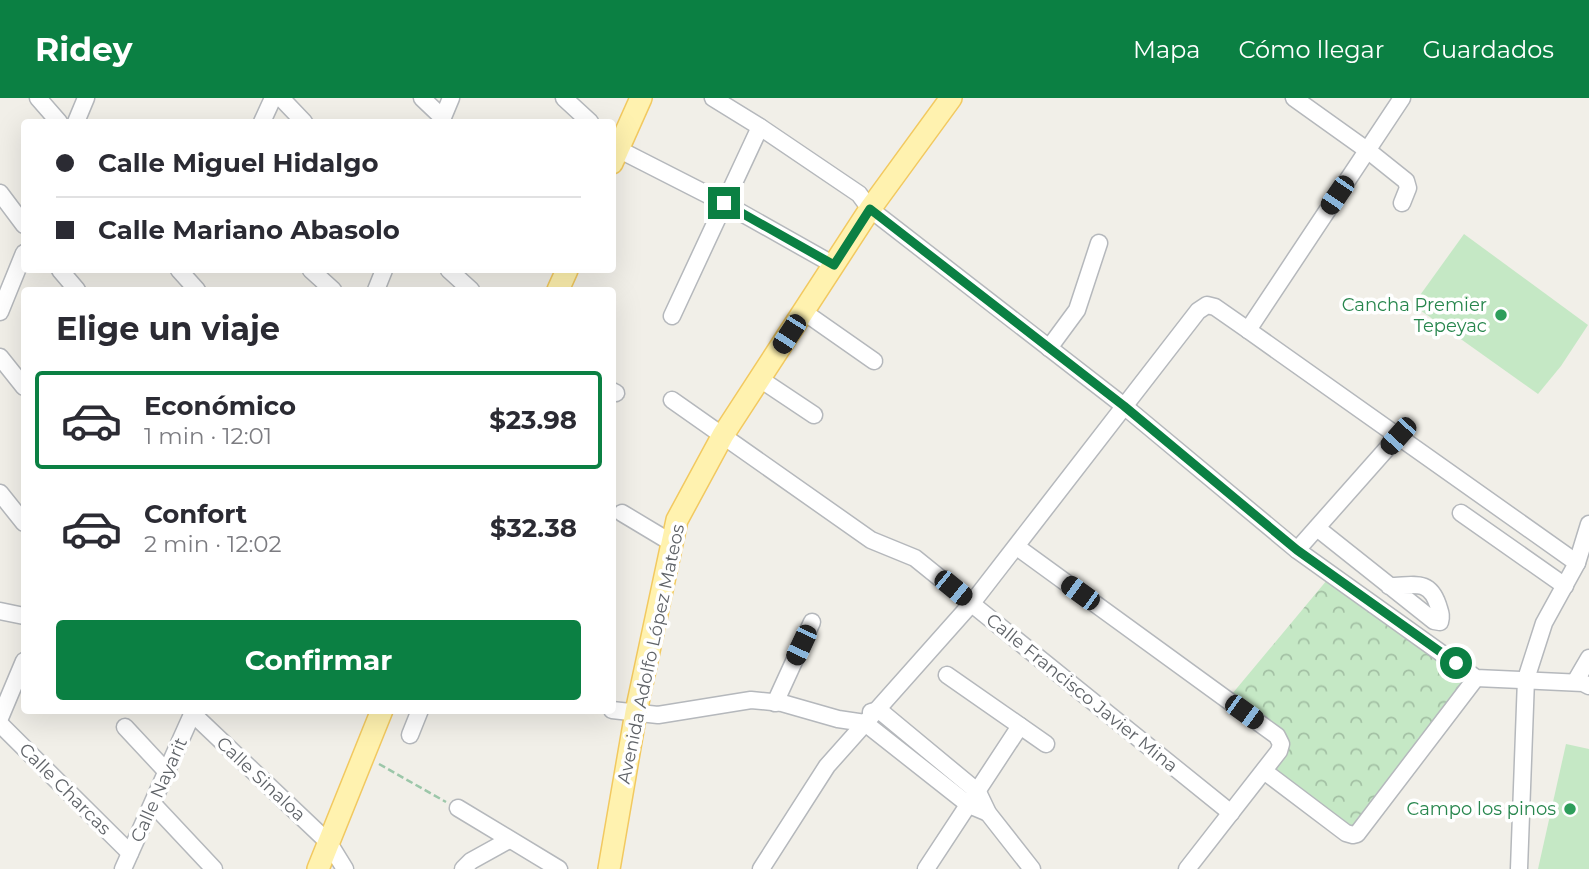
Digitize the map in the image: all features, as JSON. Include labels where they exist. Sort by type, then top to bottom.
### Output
[{"type":"main road","points":[[616,148],[641,98]]},
{"type":"main road","name":"Avenida Adolfo López Mateos","points":[[609,869],[636,712],[677,520],[723,435],[870,209],[950,98]]},
{"type":"main road","points":[[318,869],[380,714]]},
{"type":"street","points":[[38,98],[56,119]]},
{"type":"street","points":[[77,119],[86,98]]},
{"type":"street","points":[[263,119],[273,98]]},
{"type":"street","points":[[281,98],[301,119]]},
{"type":"street","points":[[422,98],[441,119]]},
{"type":"street","points":[[442,119],[451,98]]},
{"type":"street","points":[[564,98],[587,119]]},
{"type":"street","points":[[713,98],[859,194],[870,209],[1124,406],[1297,550],[1476,678],[1582,684],[1589,658]]},
{"type":"street","points":[[1248,330],[1402,98]]},
{"type":"street","points":[[1298,99],[1406,181],[1408,188],[1402,203]]},
{"type":"street","points":[[672,316],[760,127]]},
{"type":"street","points":[[616,153],[724,203],[834,265]]},
{"type":"street","points":[[0,193],[21,221]]},
{"type":"street","points":[[1049,348],[1077,310],[1099,243]]},
{"type":"street","points":[[0,312],[21,260]]},
{"type":"street","points":[[63,273],[74,287]]},
{"type":"street","points":[[314,273],[330,287]]},
{"type":"street","points":[[761,869],[827,766],[972,603],[1198,311],[1207,305],[1215,307],[1248,330],[1577,564]]},
{"type":"street","points":[[804,312],[874,361]]},
{"type":"street","points":[[0,357],[21,383]]},
{"type":"street","points":[[760,379],[814,415]]},
{"type":"street","name":"Calle Francisco Javier Mina","points":[[672,400],[871,540],[915,558],[1231,813]]},
{"type":"street","points":[[1297,550],[1398,436]]},
{"type":"street","points":[[0,493],[21,519]]},
{"type":"street","points":[[622,513],[672,543]]},
{"type":"street","points":[[1461,513],[1565,586]]},
{"type":"street","points":[[1519,869],[1526,679],[1544,623],[1577,564],[1589,524]]},
{"type":"street","points":[[1317,528],[1390,586]]},
{"type":"street","points":[[1017,547],[1277,736],[1281,744],[1279,751],[1187,869]]},
{"type":"street","points":[[0,611],[21,615]]},
{"type":"street","points":[[775,703],[812,622]]},
{"type":"street","points":[[0,718],[21,668]]},
{"type":"street","points":[[947,675],[1046,744]]},
{"type":"street","points":[[1264,771],[1346,833],[1353,835],[1360,831],[1476,678]]},
{"type":"street","points":[[616,710],[658,715],[751,700],[865,723],[974,799]]},
{"type":"street","points":[[838,719],[878,710]]},
{"type":"street","points":[[878,710],[988,813],[1032,869]]},
{"type":"street","name":"Calle Nayarit","points":[[123,869],[192,714]]},
{"type":"street","name":"Calle Sinaloa","points":[[195,714],[329,843],[345,869]]},
{"type":"street","points":[[410,735],[418,714]]},
{"type":"street","name":"Calle Charcas","points":[[0,724],[130,853]]},
{"type":"street","points":[[926,869],[1020,726]]},
{"type":"street","points":[[125,727],[166,771]]},
{"type":"street","points":[[153,804],[214,869]]},
{"type":"street","points":[[458,808],[559,869]]},
{"type":"street","points":[[463,869],[471,861],[509,840]]},
{"type":"path","points":[[364,755],[458,808]]},
{"type":"green space","name":"Cancha Premier Tepeyac","points":[[1464,234],[1588,325],[1561,366],[1538,394],[1413,305]]},
{"type":"green space","points":[[1332,574],[1476,678],[1353,835],[1264,771],[1281,743],[1227,700]]},
{"type":"green space","name":"Campo los pinos","points":[[1566,744],[1589,749],[1589,869],[1538,869]]},
{"type":"place","name":"Cancha Premier Tepeyac","points":[[1501,315]]},
{"type":"place","name":"Campo los pinos","points":[[1570,809]]},
{"type":"route","points":[[724,203],[834,265],[870,209],[1124,406],[1297,550],[1456,663]]}]
